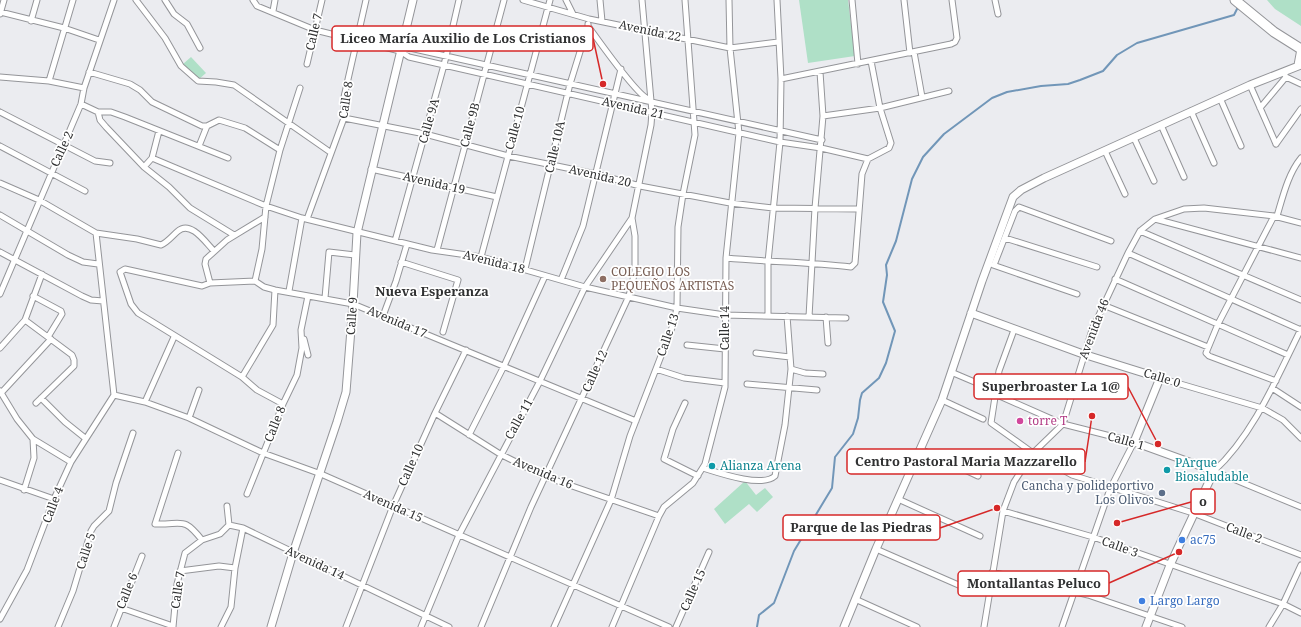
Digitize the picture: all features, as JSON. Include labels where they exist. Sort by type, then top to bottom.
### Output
[{"type":"highway","points":[[1235,0],[1274,32],[1301,49]]},
{"type":"street","points":[[4,0],[0,13],[64,28],[99,40]]},
{"type":"street","points":[[31,21],[37,0]]},
{"type":"street","points":[[49,81],[73,0]]},
{"type":"street","name":"Calle 2","points":[[0,294],[50,173],[81,104],[84,88],[99,40],[114,0]]},
{"type":"street","points":[[136,0],[165,38],[181,66],[198,81],[234,85],[330,152]]},
{"type":"street","points":[[165,0],[174,14],[187,24],[200,48]]},
{"type":"street","name":"Avenida 21","points":[[253,0],[257,6],[273,11],[315,30],[400,51],[409,57],[568,92],[780,142],[821,148],[868,160]]},
{"type":"street","points":[[273,11],[275,0]]},
{"type":"street","name":"Calle 7","points":[[307,64],[322,0]]},
{"type":"street","name":"Calle 8","points":[[289,291],[305,218],[344,118],[344,97],[366,0]]},
{"type":"street","name":"Calle 9","points":[[271,627],[293,553],[321,474],[346,392],[357,233],[371,169],[413,0]]},
{"type":"street","name":"Calle 9A","points":[[395,241],[444,65],[459,0]]},
{"type":"street","name":"Calle 9B","points":[[437,250],[504,0]]},
{"type":"street","name":"Avenida 22","points":[[523,0],[589,19],[730,48],[778,42]]},
{"type":"street","name":"Calle 10","points":[[481,257],[550,0]]},
{"type":"street","points":[[566,0],[573,14]]},
{"type":"street","points":[[600,0],[602,21]]},
{"type":"street","points":[[642,0],[650,101]]},
{"type":"street","name":"Calle 13","points":[[554,627],[611,500],[636,421],[673,325],[677,308],[678,227],[683,194],[694,148],[694,112],[685,0]]},
{"type":"street","name":"Calle 14","points":[[612,627],[664,507],[693,483],[706,464],[725,383],[726,258],[730,203],[738,132],[730,48],[729,0]]},
{"type":"street","points":[[768,316],[768,262],[772,208],[780,142],[781,79],[777,0]]},
{"type":"street","points":[[852,0],[858,64]]},
{"type":"street","points":[[904,0],[912,53],[922,97]]},
{"type":"street","points":[[781,79],[912,53],[955,42],[957,38],[952,0]]},
{"type":"street","points":[[995,0],[998,14]]},
{"type":"street","name":"Calle 10A","points":[[524,269],[570,84],[589,19]]},
{"type":"street","points":[[588,26],[641,95],[650,101]]},
{"type":"street","name":"Avenida 21","points":[[400,51],[410,48],[822,140]]},
{"type":"street","points":[[844,627],[876,549],[942,400],[971,313],[991,264],[1013,197],[1021,190],[1044,178],[1220,98],[1250,85],[1285,74],[1299,65],[1301,49]]},
{"type":"street","points":[[726,258],[768,262],[813,262],[851,267],[854,265],[862,174],[868,160],[891,145],[880,108],[871,61]]},
{"type":"street","points":[[561,280],[583,226],[621,69]]},
{"type":"street","points":[[89,72],[130,84],[140,90],[152,102],[202,126],[207,126],[218,120],[245,128],[280,150]]},
{"type":"street","points":[[809,317],[815,208],[822,140],[823,116],[820,72]]},
{"type":"street","points":[[1285,74],[1301,84]]},
{"type":"street","points":[[1260,108],[1285,74]]},
{"type":"street","points":[[0,77],[49,81],[84,88]]},
{"type":"street","points":[[1250,85],[1276,144],[1301,109]]},
{"type":"street","points":[[255,281],[262,249],[266,206],[280,150],[300,88]]},
{"type":"street","points":[[823,116],[880,108],[949,91]]},
{"type":"street","points":[[1220,98],[1241,146]]},
{"type":"street","name":"Calle 12","points":[[481,627],[546,477],[629,296],[636,272],[635,236],[632,218],[652,125],[650,101]]},
{"type":"street","points":[[81,104],[98,112],[110,112],[228,158]]},
{"type":"street","points":[[0,112],[95,161],[110,163]]},
{"type":"street","points":[[98,112],[103,123],[144,167],[169,187],[190,208],[234,235]]},
{"type":"street","points":[[1191,112],[1214,163]]},
{"type":"street","name":"Avenida 20","points":[[344,118],[425,134],[508,156],[596,174],[640,186],[730,203],[772,208],[858,209]]},
{"type":"street","points":[[1161,125],[1184,177]]},
{"type":"street","points":[[199,146],[207,126]]},
{"type":"street","points":[[144,167],[152,158],[159,131]]},
{"type":"street","points":[[1134,138],[1154,181]]},
{"type":"street","points":[[0,146],[85,191]]},
{"type":"street","points":[[1105,151],[1125,194]]},
{"type":"street","name":"Avenida 18","points":[[152,158],[266,206],[305,218],[357,233],[406,244],[481,257],[585,287],[677,308],[725,315],[846,318]]},
{"type":"street","points":[[1276,381],[1209,356],[1206,353],[1218,324],[1276,216],[1295,166],[1301,158]]},
{"type":"street","name":"Avenida 19","points":[[371,169],[497,198]]},
{"type":"street","points":[[0,183],[39,200],[96,233],[137,239],[161,245],[180,229],[187,228],[192,230],[214,251]]},
{"type":"street","points":[[991,264],[1015,211],[1019,207],[1111,241]]},
{"type":"street","name":"Avenida 46","points":[[984,627],[992,572],[1004,511],[1014,482],[1033,454],[1063,424],[1083,354],[1115,279],[1140,231],[1155,220],[1184,209],[1204,208],[1276,216],[1301,223]]},
{"type":"street","points":[[0,215],[83,262],[98,264]]},
{"type":"street","points":[[210,283],[205,264],[206,259],[234,235],[251,227],[265,217]]},
{"type":"street","name":"Calle 11","points":[[421,627],[459,535],[500,454],[540,381],[585,287],[632,218]]},
{"type":"street","points":[[1155,220],[1260,246],[1301,258]]},
{"type":"street","points":[[1140,231],[1244,274],[1301,300]]},
{"type":"street","points":[[96,233],[98,264],[114,395]]},
{"type":"street","points":[[1004,238],[1097,268]]},
{"type":"street","points":[[382,316],[406,244]]},
{"type":"street","points":[[0,252],[82,296],[91,300],[103,301]]},
{"type":"street","points":[[325,298],[328,252],[355,255]]},
{"type":"street","points":[[1128,253],[1301,329],[1262,408],[1224,461],[1214,471],[1193,513],[1170,565],[1146,627]]},
{"type":"street","points":[[401,262],[458,280],[443,332]]},
{"type":"street","points":[[991,264],[1077,294]]},
{"type":"street","name":"Avenida 17","points":[[174,337],[138,313],[131,304],[120,272],[125,269],[202,286],[210,283],[255,281],[264,287],[276,290],[289,291],[353,304],[636,421]]},
{"type":"street","points":[[0,348],[25,320],[42,274]]},
{"type":"street","points":[[469,435],[504,366],[545,276]]},
{"type":"street","points":[[1115,279],[1288,355]]},
{"type":"street","points":[[242,377],[273,325],[276,290]]},
{"type":"street","points":[[33,296],[60,311],[62,316],[49,338],[0,392],[17,419],[33,439],[71,462]]},
{"type":"street","name":"Calle 8","points":[[247,494],[283,404],[297,376],[302,348],[301,330],[308,296]]},
{"type":"street","points":[[1103,305],[1208,347]]},
{"type":"street","name":"Calle 0","points":[[971,313],[1083,354],[1262,408],[1283,420],[1301,438]]},
{"type":"street","points":[[703,468],[730,476],[766,481],[775,476],[784,425],[791,369],[787,316]]},
{"type":"street","points":[[826,317],[828,343]]},
{"type":"street","points":[[25,320],[72,356],[74,360],[74,366],[36,403]]},
{"type":"street","name":"Calle 8","points":[[301,330],[308,354]]},
{"type":"street","points":[[995,394],[999,371],[1014,330]]},
{"type":"street","points":[[145,402],[174,337],[242,377],[257,390],[283,404]]},
{"type":"street","points":[[687,345],[725,349]]},
{"type":"street","name":"Calle 10","points":[[346,627],[393,506],[435,413],[466,350]]},
{"type":"street","points":[[756,353],[790,357]]},
{"type":"street","points":[[656,369],[684,378],[725,383]]},
{"type":"street","points":[[791,369],[805,373],[823,374]]},
{"type":"street","points":[[951,372],[984,386]]},
{"type":"street","points":[[1062,627],[1110,489],[1134,442],[1160,378]]},
{"type":"street","points":[[747,384],[817,390]]},
{"type":"street","points":[[1272,388],[1300,404]]},
{"type":"street","points":[[189,418],[199,390]]},
{"type":"street","name":"Calle 2","points":[[995,394],[991,423],[1033,454],[1072,476],[1110,489],[1193,513],[1301,555]]},
{"type":"street","name":"Calle 1","points":[[995,394],[1063,424],[1134,442],[1214,471],[1301,507]]},
{"type":"street","name":"Avenida 15","points":[[114,395],[145,402],[189,418],[263,453],[321,474],[669,627]]},
{"type":"street","name":"Calle 4","points":[[0,619],[27,570],[54,499],[71,462],[114,395]]},
{"type":"street","points":[[41,398],[65,422],[85,438]]},
{"type":"street","points":[[942,400],[983,419]]},
{"type":"street","points":[[684,403],[673,429],[664,459],[698,476]]},
{"type":"street","name":"Avenida 16","points":[[435,413],[500,454],[546,477],[660,516]]},
{"type":"street","name":"Calle 5","points":[[58,627],[73,591],[91,531],[109,511],[116,483],[133,432]]},
{"type":"street","points":[[24,490],[34,458],[33,439]]},
{"type":"street","points":[[920,449],[978,476]]},
{"type":"street","points":[[178,454],[155,524],[185,523],[191,526],[202,540],[215,537],[229,525],[227,506]]},
{"type":"street","points":[[0,480],[24,490],[54,499]]},
{"type":"street","points":[[898,499],[980,536]]},
{"type":"street","name":"Calle 3","points":[[1004,511],[1093,537],[1283,604],[1301,613]]},
{"type":"street","name":"Avenida 14","points":[[229,525],[243,528],[448,627]]},
{"type":"street","points":[[221,627],[231,607],[235,568],[243,528]]},
{"type":"street","name":"Calle 7","points":[[173,626],[180,571],[185,553],[202,540]]},
{"type":"street","points":[[876,549],[970,590]]},
{"type":"street","name":"Calle 15","points":[[676,627],[710,552]]},
{"type":"street","name":"Calle 6","points":[[114,627],[142,556]]},
{"type":"street","points":[[1269,627],[1283,604],[1301,565]]},
{"type":"street","points":[[180,571],[219,566],[235,568]]},
{"type":"street","points":[[992,572],[1088,595],[1182,627]]},
{"type":"street","points":[[855,599],[917,627]]},
{"type":"street","points":[[121,608],[173,626]]},
{"type":"green space","points":[[799,0],[848,0],[855,56],[808,63]]},
{"type":"green space","points":[[1267,0],[1301,0],[1301,26],[1275,9]]},
{"type":"green space","points":[[191,57],[206,73],[198,80],[183,64]]},
{"type":"green space","points":[[745,481],[756,495],[765,488],[773,497],[757,512],[749,504],[725,524],[714,509]]},
{"type":"waterway","points":[[757,627],[759,615],[774,603],[794,551],[832,488],[835,457],[853,434],[858,418],[862,393],[879,378],[886,363],[895,331],[883,302],[887,275],[886,265],[896,241],[912,179],[923,157],[944,134],[992,98],[1007,92],[1041,86],[1068,84],[1080,80],[1103,71],[1117,55],[1137,43],[1234,15],[1238,7]]},
{"type":"place","name":"Liceo María Auxilio de Los Cristianos","points":[[603,84]]},
{"type":"place","name":"COLEGIO LOS PEQUEÑOS ARTISTAS","points":[[603,279]]},
{"type":"place","name":"Centro Pastoral Maria Mazzarello","points":[[1092,416]]},
{"type":"place","name":"torre T","points":[[1020,421]]},
{"type":"place","name":"Superbroaster La 1@","points":[[1158,444]]},
{"type":"place","name":"Alianza Arena","points":[[712,466]]},
{"type":"place","name":"PArque Biosaludable","points":[[1167,470]]},
{"type":"place","name":"Cancha y polideportivo Los Olivos","points":[[1162,493]]},
{"type":"place","name":"Parque de las Piedras","points":[[997,508]]},
{"type":"place","name":"o","points":[[1117,523]]},
{"type":"place","name":"ac75","points":[[1182,540]]},
{"type":"place","name":"Montallantas Peluco","points":[[1179,552]]},
{"type":"place","name":"Largo Largo","points":[[1142,601]]},
{"type":"district","name":"Nueva Esperanza","points":[[432,291]]}]
